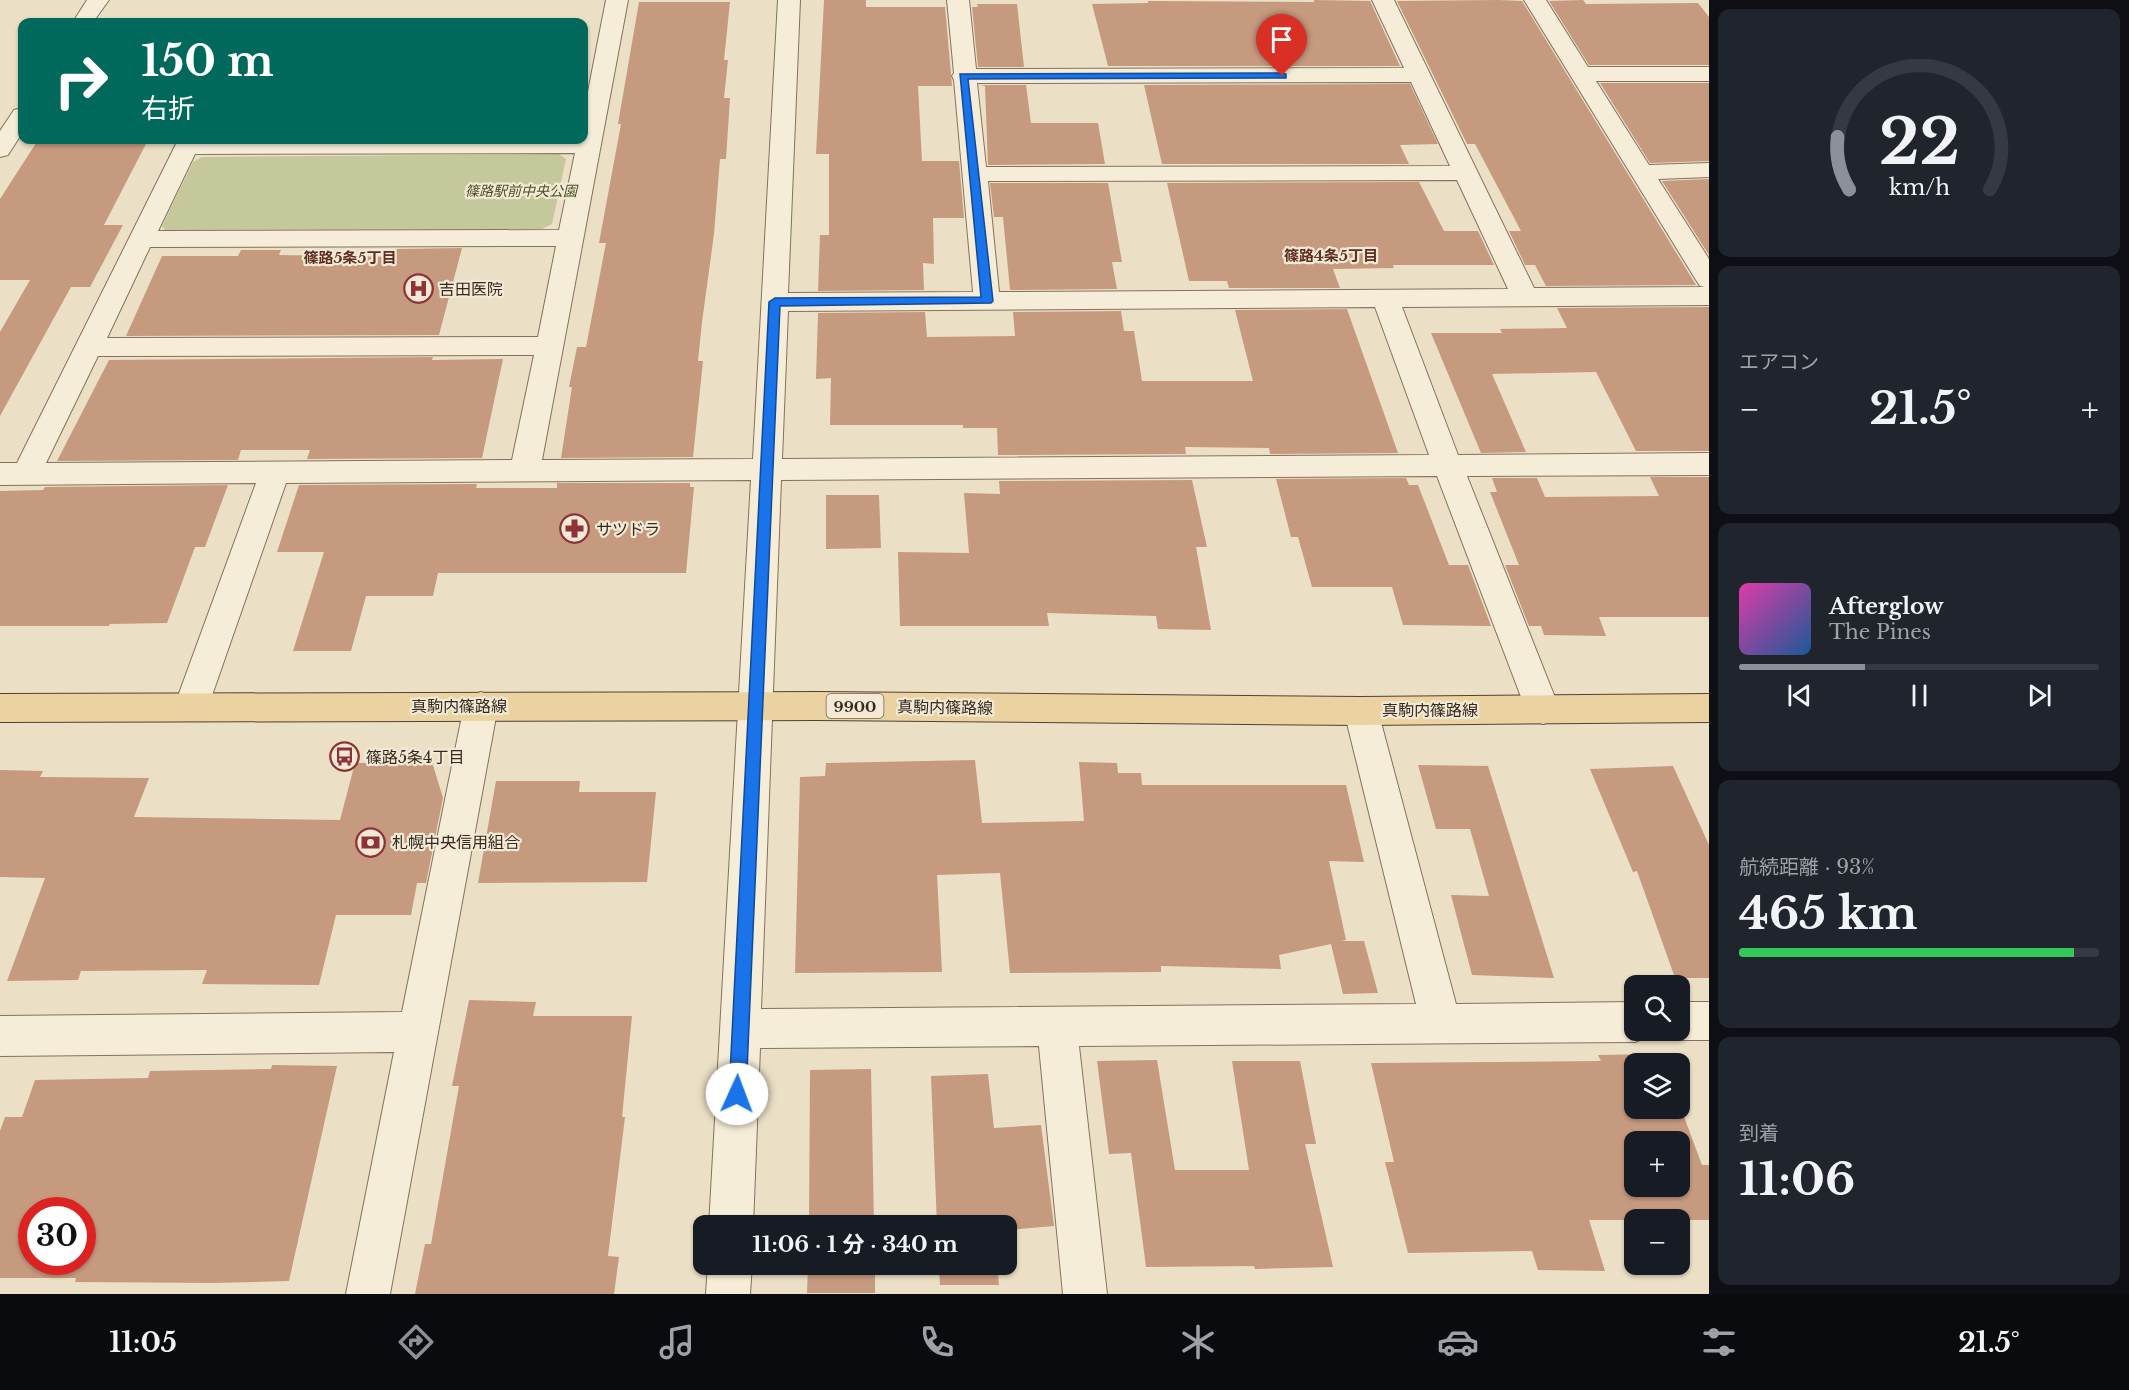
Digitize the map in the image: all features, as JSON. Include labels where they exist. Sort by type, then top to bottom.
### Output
[{"type":"main road","name":"真駒内篠路線","points":[[0,708],[755,706],[1361,711],[1709,708]]},
{"type":"street","points":[[86,18],[98,0]]},
{"type":"street","points":[[525,471],[589,146],[594,63],[617,0]]},
{"type":"street","points":[[732,1215],[789,0]]},
{"type":"street","points":[[957,0],[987,301]]},
{"type":"street","points":[[1383,0],[1525,297]]},
{"type":"street","points":[[1535,0],[1709,280]]},
{"type":"street","points":[[1581,74],[1709,74]]},
{"type":"street","points":[[963,76],[1419,75]]},
{"type":"street","points":[[0,150],[18,121]]},
{"type":"street","points":[[13,474],[88,347],[188,144]]},
{"type":"street","points":[[322,144],[589,146]]},
{"type":"street","points":[[1642,172],[1709,170]]},
{"type":"street","points":[[974,174],[1466,173]]},
{"type":"street","points":[[141,239],[571,238]]},
{"type":"street","points":[[775,302],[1709,296]]},
{"type":"street","points":[[1386,298],[1448,467],[1543,710]]},
{"type":"street","points":[[88,347],[550,346]]},
{"type":"street","points":[[13,474],[1709,464]]},
{"type":"street","points":[[191,707],[275,472]]},
{"type":"street","points":[[368,1294],[481,706]]},
{"type":"street","points":[[1361,711],[1441,1023]]},
{"type":"street","points":[[1690,1021],[1709,1021]]},
{"type":"street","points":[[740,1029],[1624,1022]]},
{"type":"street","points":[[1058,1026],[1085,1294]]},
{"type":"street","points":[[0,1036],[419,1032]]},
{"type":"street","points":[[728,1294],[729,1275]]},
{"type":"green space","name":"篠路駅前中央公園","points":[[559,154],[566,159],[552,224],[542,229],[165,230],[162,226],[193,162],[202,157]]},
{"type":"building","points":[[824,0],[866,0],[866,7],[945,7],[952,86],[918,86],[922,161],[959,161],[964,218],[933,218],[934,264],[923,263],[924,290],[818,291],[820,235],[829,235],[829,154],[816,154]]},
{"type":"building","points":[[1314,0],[1370,1],[1400,66],[1108,66],[1092,4],[1148,3],[1148,1],[1314,2]]},
{"type":"building","points":[[1583,0],[1586,4],[1698,3],[1709,17],[1709,65],[1589,65],[1549,1]]},
{"type":"building","points":[[1397,1],[1522,1],[1696,285],[1546,286],[1535,265],[1525,265],[1509,231],[1521,231],[1475,144],[1467,144]]},
{"type":"building","points":[[639,2],[730,2],[724,60],[728,60],[724,98],[730,98],[726,159],[720,159],[714,234],[698,361],[703,361],[693,457],[561,458],[572,387],[569,387],[577,347],[586,347],[606,243],[599,243],[621,124],[618,124]]},
{"type":"building","points":[[977,4],[1017,4],[1024,67],[978,67],[972,7],[978,7]]},
{"type":"building","points":[[1600,83],[1709,83],[1709,161],[1650,163]]},
{"type":"building","points":[[1410,84],[1438,144],[1400,145],[1409,164],[1162,164],[1144,85]]},
{"type":"building","points":[[980,85],[1026,85],[1031,123],[1098,123],[1105,164],[988,165],[985,86]]},
{"type":"building","points":[[35,144],[146,144],[104,225],[123,225],[90,287],[71,287],[0,416],[0,332],[30,280],[0,280],[0,199]]},
{"type":"building","points":[[1709,179],[1709,255],[1662,181]]},
{"type":"building","points":[[1419,182],[1444,231],[1478,231],[1494,265],[1393,265],[1394,268],[1333,269],[1340,288],[1229,288],[1227,281],[1189,281],[1167,183]]},
{"type":"building","points":[[990,183],[1108,183],[1122,262],[1112,262],[1117,289],[1010,290],[1003,217],[994,217]]},
{"type":"building","points":[[462,248],[439,335],[126,336],[162,256],[238,256],[241,250],[281,250],[279,255],[394,257],[397,249]]},
{"type":"building","points":[[1709,307],[1709,451],[1636,451],[1596,372],[1492,374],[1526,452],[1481,453],[1431,333],[1502,333],[1500,329],[1567,328],[1557,308]]},
{"type":"building","points":[[1347,309],[1398,453],[1270,454],[1269,448],[1185,447],[1186,454],[998,455],[997,428],[963,428],[963,425],[830,425],[831,378],[816,379],[818,313],[925,312],[927,337],[1015,336],[1013,312],[1121,311],[1124,331],[1134,331],[1142,381],[1253,381],[1235,310]]},
{"type":"building","points":[[433,357],[432,360],[503,359],[482,458],[307,459],[310,450],[241,450],[238,460],[57,461],[109,360]]},
{"type":"building","points":[[1650,477],[1709,477],[1709,617],[1599,617],[1606,636],[1544,635],[1541,626],[1529,626],[1505,565],[1519,565],[1490,492],[1497,492],[1492,478],[1537,478],[1545,497],[1659,496]]},
{"type":"building","points":[[1406,478],[1409,485],[1418,485],[1449,565],[1468,565],[1491,626],[1403,625],[1392,587],[1312,587],[1298,537],[1291,537],[1276,479]]},
{"type":"building","points":[[1192,480],[1207,547],[1196,547],[1211,630],[1158,629],[1156,616],[1047,613],[1049,626],[900,626],[898,552],[969,553],[964,493],[1000,494],[999,481]]},
{"type":"building","points":[[557,483],[690,483],[690,487],[694,487],[686,573],[438,573],[433,596],[366,596],[351,651],[293,651],[324,552],[277,552],[299,485],[477,484],[476,488],[557,488]]},
{"type":"building","points":[[228,485],[205,547],[195,547],[167,623],[110,624],[109,626],[0,626],[0,491],[43,490],[45,487]]},
{"type":"building","points":[[826,495],[879,495],[881,548],[826,549]]},
{"type":"building","points":[[975,760],[982,823],[1084,821],[1079,762],[1117,763],[1118,773],[1141,773],[1142,785],[1346,785],[1364,862],[1329,861],[1346,940],[1341,941],[1364,941],[1378,993],[1343,994],[1331,944],[1279,955],[1281,969],[1161,966],[1161,972],[1010,973],[1000,873],[937,875],[942,972],[795,973],[800,777],[825,776],[826,763]]},
{"type":"building","points":[[432,762],[443,798],[426,883],[417,883],[411,915],[336,915],[319,985],[202,984],[207,970],[81,971],[78,980],[7,981],[45,878],[0,877],[0,770],[43,771],[40,777],[149,778],[134,817],[340,820],[355,763]]},
{"type":"building","points":[[1418,765],[1488,766],[1554,978],[1472,975],[1451,895],[1489,896],[1470,829],[1436,829]]},
{"type":"building","points":[[1673,766],[1709,845],[1709,978],[1674,975],[1637,871],[1633,872],[1590,769]]},
{"type":"building","points":[[496,781],[580,781],[579,792],[656,792],[647,882],[478,883]]},
{"type":"building","points":[[469,1000],[536,1002],[533,1016],[632,1016],[622,1117],[625,1117],[608,1256],[619,1257],[614,1294],[415,1294],[425,1244],[431,1244],[459,1086],[452,1086]]},
{"type":"building","points":[[1598,1055],[1624,1055],[1624,1119],[1685,1119],[1689,1131],[1624,1131],[1624,1197],[1690,1197],[1690,1133],[1702,1165],[1709,1165],[1709,1220],[1690,1220],[1690,1209],[1624,1209],[1624,1220],[1589,1220],[1605,1271],[1538,1270],[1532,1251],[1408,1253],[1385,1162],[1394,1162],[1371,1063],[1601,1061]]},
{"type":"building","points":[[1157,1060],[1175,1170],[1249,1170],[1232,1061],[1300,1061],[1316,1144],[1305,1144],[1333,1267],[1255,1269],[1254,1266],[1146,1267],[1131,1153],[1109,1154],[1097,1061]]},
{"type":"building","points":[[272,1065],[337,1066],[289,1281],[75,1282],[76,1278],[0,1278],[0,1131],[5,1117],[22,1117],[35,1080],[148,1078],[150,1071],[271,1069]]},
{"type":"building","points":[[871,1069],[874,1215],[809,1215],[810,1070]]},
{"type":"building","points":[[988,1074],[994,1128],[1041,1125],[1054,1226],[1017,1229],[1017,1215],[937,1215],[931,1076]]},
{"type":"building","points":[[808,1275],[875,1275],[875,1293],[807,1293]]},
{"type":"building","points":[[940,1275],[998,1275],[999,1285],[940,1285]]},
{"type":"place","name":"吉田医院","points":[[418,289]]},
{"type":"place","name":"サツドラ","points":[[575,529]]},
{"type":"place","name":"篠路5条4丁目","points":[[345,757]]},
{"type":"place","name":"札幌中央信用組合","points":[[371,842]]},
{"type":"district","name":"篠路4条5丁目","points":[[1331,255]]},
{"type":"district","name":"篠路5条5丁目","points":[[350,257]]},
{"type":"route","points":[[737,1094],[775,302],[987,301],[963,76],[1282,76]]}]
